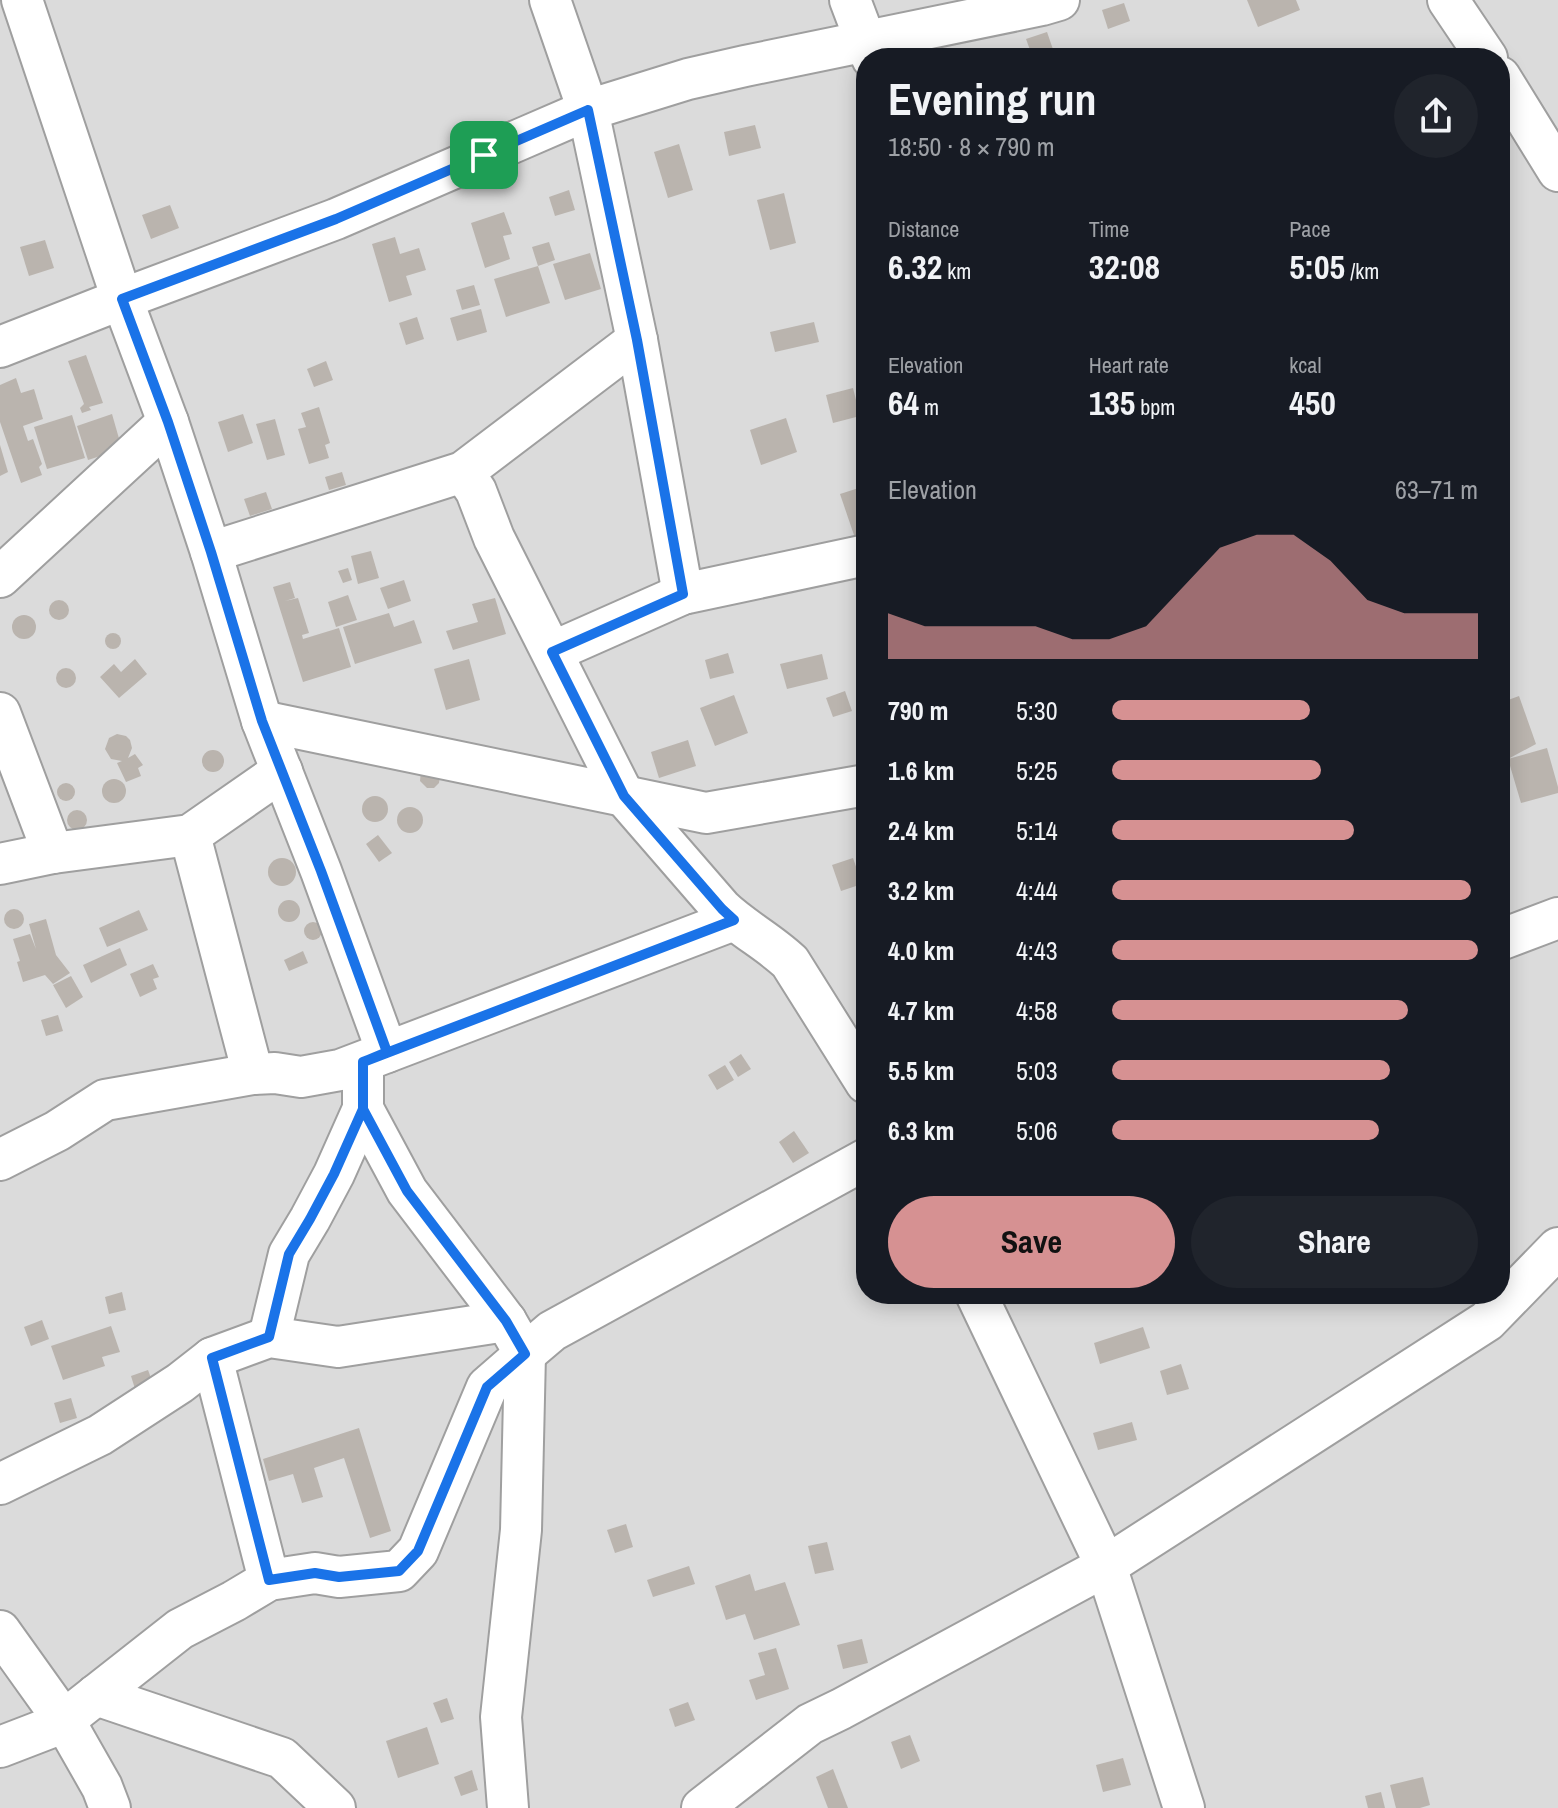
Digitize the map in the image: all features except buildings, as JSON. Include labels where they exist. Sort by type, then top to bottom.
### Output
[{"type":"street","points":[[550,0],[588,110],[637,340],[683,594]]},
{"type":"street","points":[[850,0],[868,48]]},
{"type":"street","points":[[877,48],[1059,0]]},
{"type":"street","points":[[1448,0],[1480,48]]},
{"type":"street","points":[[23,6],[122,299],[168,422],[262,721],[321,871],[375,1057],[363,1109],[334,1174],[289,1254],[269,1337]]},
{"type":"street","points":[[0,347],[336,219],[588,110],[688,79],[856,52]]},
{"type":"street","points":[[1510,93],[1558,171]]},
{"type":"street","points":[[211,552],[463,472],[637,340]]},
{"type":"street","points":[[0,577],[168,422]]},
{"type":"street","points":[[463,472],[476,491],[494,538],[624,796],[722,909],[775,947],[790,962],[856,1067]]},
{"type":"street","points":[[552,652],[683,594],[856,557]]},
{"type":"street","points":[[0,713],[53,853]]},
{"type":"street","points":[[262,721],[706,813],[856,787]]},
{"type":"street","points":[[0,864],[53,853],[190,835],[282,771]]},
{"type":"street","points":[[190,835],[253,1074]]},
{"type":"street","points":[[1510,936],[1558,918]]},
{"type":"street","points":[[4,1150],[57,1131],[105,1100],[253,1074],[301,1077],[340,1070],[734,920]]},
{"type":"street","points":[[363,1109],[407,1191],[515,1338],[521,1530],[501,1717],[508,1808]]},
{"type":"street","points":[[0,1484],[100,1435],[180,1383],[212,1358],[269,1337],[338,1347],[515,1338],[552,1331],[856,1164]]},
{"type":"street","points":[[1510,1297],[1558,1248]]},
{"type":"street","points":[[981,1304],[1106,1566],[1184,1808]]},
{"type":"street","points":[[702,1808],[810,1724],[1106,1566],[1487,1321],[1504,1304]]},
{"type":"street","points":[[0,1747],[65,1722],[180,1629],[269,1580],[315,1573],[339,1577],[399,1571],[418,1551],[487,1387],[515,1338]]},
{"type":"street","points":[[212,1358],[269,1580]]},
{"type":"street","points":[[0,1631],[65,1722],[102,1787],[110,1808]]},
{"type":"street","points":[[96,1695],[282,1758],[335,1808]]},
{"type":"shaded area","points":[[0,0],[1558,0],[1558,1808],[0,1808]]},
{"type":"route","points":[[484,155],[336,219],[122,299],[168,422],[262,721],[387,1052],[363,1062],[363,1109],[334,1174],[289,1254],[269,1337],[212,1358],[269,1580],[315,1573],[339,1577],[399,1571],[418,1551],[487,1387],[525,1354],[506,1321],[407,1191],[363,1109],[363,1062],[734,920],[624,796],[552,652],[683,594],[637,340],[588,110],[484,155]]}]
